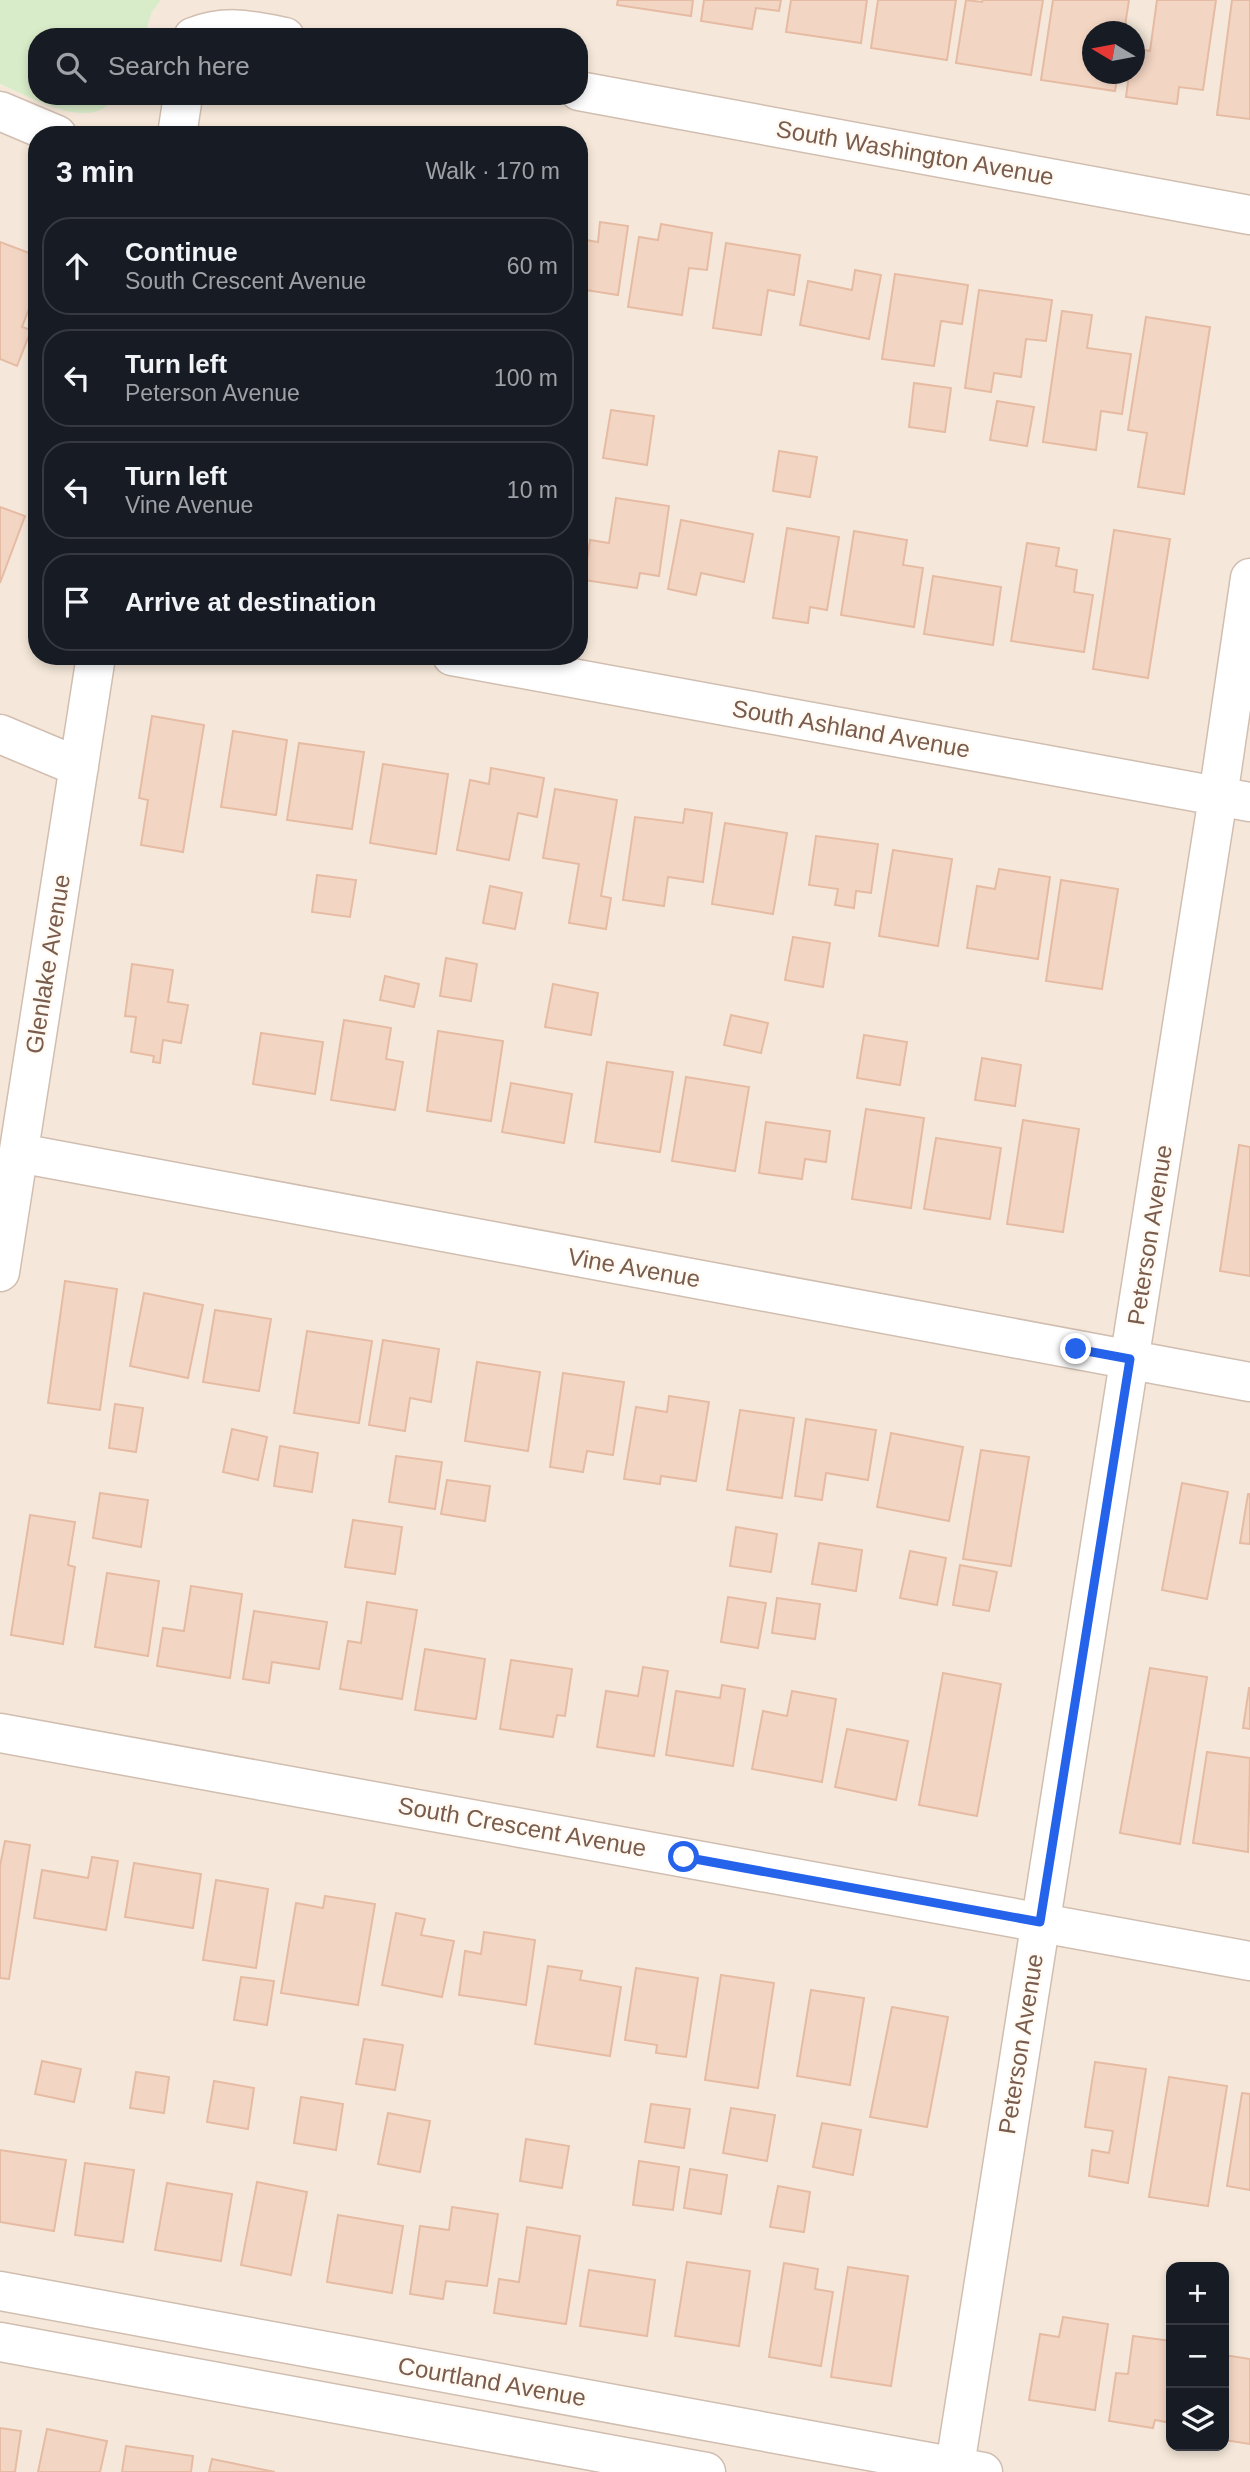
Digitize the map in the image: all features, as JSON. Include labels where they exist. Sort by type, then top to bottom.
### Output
[{"type":"street","name":"South Washington Avenue","points":[[588,93],[1250,215]]},
{"type":"street","points":[[178,126],[182,105]]},
{"type":"street","points":[[0,111],[36,126]]},
{"type":"street","name":"Peterson Avenue","points":[[964,2470],[1040,1922],[1130,1359],[1234,799],[1250,578]]},
{"type":"street","name":"Glenlake Avenue","points":[[0,1272],[95,665]]},
{"type":"street","name":"South Ashland Avenue","points":[[501,665],[1234,799]]},
{"type":"street","points":[[0,734],[79,767]]},
{"type":"street","name":"Vine Avenue","points":[[19,1153],[1250,1382]]},
{"type":"street","name":"South Crescent Avenue","points":[[0,1733],[1250,1961]]},
{"type":"street","name":"Courtland Avenue","points":[[0,2291],[964,2470]]},
{"type":"street","name":"Courtland Avenue","points":[[0,2342],[706,2472]]},
{"type":"shaded area","points":[[161,0],[1250,0],[1250,2472],[0,2472],[0,84],[28,96],[28,105],[49,105],[61,110],[104,108],[107,105],[588,105],[588,28],[147,28],[152,12]]},
{"type":"green space","points":[[0,0],[161,0],[152,12],[147,28],[28,28],[28,97],[0,84]]},
{"type":"green space","points":[[49,105],[107,105],[93,112],[80,113]]},
{"type":"building","points":[[618,0],[693,0],[691,16],[617,5]]},
{"type":"building","points":[[704,0],[781,0],[779,11],[756,8],[752,29],[701,21]]},
{"type":"building","points":[[791,0],[867,0],[861,43],[786,32]]},
{"type":"building","points":[[878,0],[956,0],[947,60],[871,48]]},
{"type":"building","points":[[966,0],[1043,0],[1031,75],[956,63]]},
{"type":"building","points":[[1053,0],[1129,0],[1126,21],[1082,21],[1082,84],[1116,84],[1115,91],[1041,80]]},
{"type":"building","points":[[1157,0],[1216,0],[1203,90],[1179,87],[1177,104],[1126,97],[1128,84],[1145,84],[1145,50],[1150,51]]},
{"type":"building","points":[[1232,0],[1250,0],[1250,119],[1217,115]]},
{"type":"building","points":[[600,222],[628,226],[618,295],[588,290],[588,240],[598,242]]},
{"type":"building","points":[[661,224],[712,233],[707,270],[689,268],[682,315],[628,307],[639,237],[658,240]]},
{"type":"building","points":[[0,242],[28,253],[28,311],[22,327],[28,329],[28,338],[17,366],[0,359]]},
{"type":"building","points":[[726,243],[800,255],[794,295],[768,290],[761,335],[713,328]]},
{"type":"building","points":[[855,270],[881,275],[869,339],[800,325],[808,281],[852,290]]},
{"type":"building","points":[[895,274],[968,285],[962,324],[941,321],[934,366],[882,359]]},
{"type":"building","points":[[979,290],[1052,300],[1046,341],[1026,339],[1021,377],[994,373],[991,392],[965,388]]},
{"type":"building","points":[[1062,311],[1092,315],[1087,348],[1131,354],[1122,414],[1101,411],[1096,450],[1043,442]]},
{"type":"building","points":[[1146,317],[1210,327],[1184,494],[1138,487],[1147,433],[1128,430]]},
{"type":"building","points":[[914,383],[951,388],[945,432],[909,427]]},
{"type":"building","points":[[997,401],[1034,407],[1027,446],[990,440]]},
{"type":"building","points":[[611,410],[654,416],[647,465],[603,458]]},
{"type":"building","points":[[779,451],[817,457],[810,497],[773,491]]},
{"type":"building","points":[[616,498],[669,506],[659,576],[640,573],[637,588],[588,581],[590,540],[609,543]]},
{"type":"building","points":[[0,507],[25,516],[0,583]]},
{"type":"building","points":[[681,520],[753,534],[744,582],[701,573],[696,595],[668,589]]},
{"type":"building","points":[[787,528],[839,537],[827,610],[810,607],[808,623],[773,618]]},
{"type":"building","points":[[1114,530],[1170,539],[1148,678],[1093,669]]},
{"type":"building","points":[[854,531],[907,540],[903,565],[923,568],[914,627],[841,615]]},
{"type":"building","points":[[1027,543],[1059,548],[1056,566],[1077,570],[1074,592],[1093,595],[1084,652],[1011,641]]},
{"type":"building","points":[[933,576],[1001,587],[993,645],[924,634]]},
{"type":"building","points":[[152,716],[204,725],[183,852],[141,845],[148,800],[139,798]]},
{"type":"building","points":[[233,731],[287,740],[276,815],[221,807]]},
{"type":"building","points":[[299,743],[364,752],[352,829],[287,820]]},
{"type":"building","points":[[383,764],[448,774],[436,854],[370,843]]},
{"type":"building","points":[[491,768],[544,778],[537,817],[518,813],[509,860],[457,850],[470,780],[489,784]]},
{"type":"building","points":[[555,789],[617,800],[601,896],[611,898],[606,929],[569,923],[579,864],[543,858]]},
{"type":"building","points":[[685,809],[712,813],[703,882],[668,877],[664,906],[623,900],[635,817],[683,823]]},
{"type":"building","points":[[725,823],[787,833],[773,914],[712,904]]},
{"type":"building","points":[[816,836],[878,844],[871,893],[856,891],[854,908],[835,905],[838,889],[809,885]]},
{"type":"building","points":[[893,850],[952,859],[938,946],[879,936]]},
{"type":"building","points":[[999,869],[1050,877],[1038,959],[967,948],[977,886],[995,889]]},
{"type":"building","points":[[317,875],[356,880],[350,917],[312,912]]},
{"type":"building","points":[[1061,880],[1118,889],[1102,989],[1046,981]]},
{"type":"building","points":[[490,886],[522,893],[515,929],[483,923]]},
{"type":"building","points":[[793,937],[830,943],[823,987],[785,980]]},
{"type":"building","points":[[446,958],[477,964],[471,1001],[440,996]]},
{"type":"building","points":[[132,964],[173,970],[168,1002],[188,1005],[181,1043],[163,1040],[160,1063],[153,1062],[154,1056],[131,1052],[136,1017],[125,1016]]},
{"type":"building","points":[[385,976],[419,984],[414,1007],[380,1000]]},
{"type":"building","points":[[553,984],[598,993],[591,1035],[545,1027]]},
{"type":"building","points":[[731,1015],[768,1023],[761,1053],[724,1045]]},
{"type":"building","points":[[344,1020],[391,1028],[386,1059],[403,1062],[395,1110],[331,1100]]},
{"type":"building","points":[[438,1031],[503,1041],[491,1121],[427,1111]]},
{"type":"building","points":[[261,1033],[323,1042],[315,1094],[253,1084]]},
{"type":"building","points":[[864,1035],[907,1042],[900,1085],[857,1078]]},
{"type":"building","points":[[982,1058],[1021,1065],[1015,1106],[975,1100]]},
{"type":"building","points":[[607,1062],[673,1072],[660,1152],[595,1142]]},
{"type":"building","points":[[686,1077],[749,1087],[735,1171],[672,1161]]},
{"type":"building","points":[[511,1083],[572,1094],[564,1143],[502,1132]]},
{"type":"building","points":[[866,1109],[924,1118],[911,1208],[852,1199]]},
{"type":"building","points":[[1023,1120],[1079,1129],[1063,1232],[1007,1224]]},
{"type":"building","points":[[766,1122],[830,1131],[826,1162],[805,1159],[802,1179],[759,1173]]},
{"type":"building","points":[[936,1138],[1001,1148],[990,1219],[924,1209]]},
{"type":"building","points":[[1239,1145],[1250,1147],[1250,1276],[1220,1271]]},
{"type":"building","points":[[65,1281],[117,1289],[100,1410],[48,1403]]},
{"type":"building","points":[[144,1293],[203,1305],[188,1378],[130,1366]]},
{"type":"building","points":[[215,1310],[271,1319],[259,1391],[203,1382]]},
{"type":"building","points":[[307,1331],[372,1341],[359,1423],[294,1413]]},
{"type":"building","points":[[383,1340],[439,1349],[431,1402],[410,1398],[405,1431],[369,1425]]},
{"type":"building","points":[[477,1362],[540,1372],[528,1451],[465,1441]]},
{"type":"building","points":[[563,1373],[624,1382],[613,1455],[587,1451],[583,1472],[550,1467]]},
{"type":"building","points":[[669,1396],[709,1402],[696,1481],[661,1476],[660,1484],[624,1479],[636,1407],[667,1412]]},
{"type":"building","points":[[115,1404],[143,1408],[136,1452],[109,1448]]},
{"type":"building","points":[[740,1410],[794,1418],[782,1498],[727,1490]]},
{"type":"building","points":[[806,1419],[876,1430],[868,1480],[826,1473],[822,1500],[795,1496]]},
{"type":"building","points":[[232,1429],[267,1437],[258,1480],[223,1472]]},
{"type":"building","points":[[891,1433],[963,1447],[949,1521],[877,1507]]},
{"type":"building","points":[[280,1446],[318,1453],[312,1492],[274,1486]]},
{"type":"building","points":[[981,1450],[1029,1457],[1011,1566],[963,1559]]},
{"type":"building","points":[[396,1456],[442,1462],[435,1509],[389,1502]]},
{"type":"building","points":[[447,1480],[490,1486],[485,1521],[441,1514]]},
{"type":"building","points":[[1182,1483],[1228,1492],[1207,1599],[1162,1590]]},
{"type":"building","points":[[100,1493],[148,1500],[141,1547],[93,1538]]},
{"type":"building","points":[[1250,1494],[1250,1544],[1240,1543]]},
{"type":"building","points":[[30,1515],[75,1522],[68,1565],[75,1567],[63,1644],[11,1635]]},
{"type":"building","points":[[353,1520],[402,1527],[395,1574],[345,1567]]},
{"type":"building","points":[[736,1527],[777,1534],[771,1572],[730,1566]]},
{"type":"building","points":[[819,1543],[862,1550],[856,1591],[812,1584]]},
{"type":"building","points":[[910,1551],[946,1558],[937,1605],[900,1598]]},
{"type":"building","points":[[960,1565],[997,1572],[989,1611],[953,1605]]},
{"type":"building","points":[[107,1573],[159,1581],[148,1656],[95,1647]]},
{"type":"building","points":[[191,1586],[242,1594],[230,1678],[157,1666],[163,1628],[184,1631]]},
{"type":"building","points":[[728,1597],[766,1603],[758,1648],[721,1642]]},
{"type":"building","points":[[777,1598],[820,1604],[815,1639],[772,1633]]},
{"type":"building","points":[[367,1602],[417,1610],[402,1699],[340,1689],[348,1641],[361,1643]]},
{"type":"building","points":[[254,1611],[327,1622],[319,1669],[272,1662],[269,1683],[243,1679]]},
{"type":"building","points":[[425,1649],[485,1659],[476,1719],[415,1710]]},
{"type":"building","points":[[511,1660],[572,1669],[565,1716],[557,1715],[553,1737],[500,1729]]},
{"type":"building","points":[[643,1667],[668,1671],[654,1756],[597,1747],[606,1691],[638,1696]]},
{"type":"building","points":[[1150,1668],[1207,1677],[1180,1844],[1120,1833]]},
{"type":"building","points":[[943,1673],[1001,1684],[977,1816],[919,1805]]},
{"type":"building","points":[[722,1685],[745,1689],[733,1766],[666,1755],[676,1691],[720,1698]]},
{"type":"building","points":[[1250,1688],[1250,1729],[1243,1728]]},
{"type":"building","points":[[792,1691],[836,1699],[822,1782],[752,1769],[763,1711],[787,1716]]},
{"type":"building","points":[[847,1729],[908,1741],[896,1800],[835,1787]]},
{"type":"building","points":[[1207,1752],[1250,1758],[1248,1852],[1193,1843]]},
{"type":"building","points":[[5,1841],[30,1845],[9,1979],[0,1978],[0,1866]]},
{"type":"building","points":[[92,1857],[118,1861],[106,1930],[34,1918],[42,1870],[88,1878]]},
{"type":"building","points":[[134,1863],[201,1874],[193,1928],[125,1917]]},
{"type":"building","points":[[216,1880],[268,1889],[256,1968],[203,1960]]},
{"type":"building","points":[[325,1896],[375,1904],[358,2005],[281,1993],[296,1903],[323,1908]]},
{"type":"building","points":[[396,1913],[425,1919],[421,1935],[454,1941],[442,1997],[382,1985]]},
{"type":"building","points":[[484,1932],[535,1940],[526,2005],[459,1995],[465,1951],[481,1954]]},
{"type":"building","points":[[548,1966],[582,1971],[580,1980],[621,1987],[610,2056],[535,2044]]},
{"type":"building","points":[[636,1968],[698,1978],[686,2057],[656,2053],[657,2045],[625,2040]]},
{"type":"building","points":[[721,1975],[774,1983],[758,2088],[705,2080]]},
{"type":"building","points":[[241,1977],[274,1981],[267,2025],[234,2020]]},
{"type":"building","points":[[811,1990],[864,1998],[850,2085],[797,2076]]},
{"type":"building","points":[[892,2007],[948,2017],[927,2127],[870,2117]]},
{"type":"building","points":[[364,2039],[403,2045],[395,2090],[356,2084]]},
{"type":"building","points":[[42,2061],[81,2069],[74,2102],[35,2094]]},
{"type":"building","points":[[1095,2062],[1146,2069],[1128,2183],[1089,2176],[1092,2150],[1109,2153],[1113,2131],[1085,2127]]},
{"type":"building","points":[[136,2072],[169,2077],[164,2113],[130,2108]]},
{"type":"building","points":[[1169,2077],[1227,2086],[1208,2206],[1149,2197]]},
{"type":"building","points":[[214,2081],[254,2088],[248,2129],[207,2122]]},
{"type":"building","points":[[1242,2093],[1250,2094],[1250,2190],[1227,2186]]},
{"type":"building","points":[[301,2097],[343,2104],[336,2150],[294,2143]]},
{"type":"building","points":[[651,2104],[690,2109],[684,2148],[645,2142]]},
{"type":"building","points":[[731,2108],[775,2115],[767,2161],[723,2153]]},
{"type":"building","points":[[388,2113],[430,2121],[420,2172],[378,2164]]},
{"type":"building","points":[[822,2123],[861,2130],[853,2175],[813,2167]]},
{"type":"building","points":[[526,2139],[569,2146],[562,2188],[520,2181]]},
{"type":"building","points":[[0,2150],[66,2160],[54,2231],[0,2222]]},
{"type":"building","points":[[639,2161],[679,2167],[673,2210],[633,2205]]},
{"type":"building","points":[[85,2163],[134,2170],[123,2242],[75,2235]]},
{"type":"building","points":[[690,2169],[727,2175],[721,2214],[684,2208]]},
{"type":"building","points":[[257,2182],[307,2192],[291,2275],[241,2265]]},
{"type":"building","points":[[167,2183],[232,2194],[221,2261],[155,2250]]},
{"type":"building","points":[[778,2186],[810,2192],[804,2232],[770,2227]]},
{"type":"building","points":[[452,2207],[498,2214],[487,2286],[446,2281],[443,2299],[410,2294],[420,2226],[449,2230]]},
{"type":"building","points":[[338,2215],[403,2226],[392,2293],[327,2282]]},
{"type":"building","points":[[527,2227],[580,2236],[566,2324],[494,2313],[499,2279],[519,2282]]},
{"type":"building","points":[[687,2262],[750,2271],[739,2346],[675,2336]]},
{"type":"building","points":[[784,2263],[818,2269],[815,2289],[833,2292],[821,2366],[769,2357]]},
{"type":"building","points":[[848,2267],[908,2276],[891,2386],[831,2377]]},
{"type":"building","points":[[589,2270],[655,2280],[647,2336],[580,2326]]},
{"type":"building","points":[[1063,2317],[1108,2324],[1095,2410],[1029,2400],[1040,2334],[1059,2337]]},
{"type":"building","points":[[1133,2336],[1166,2340],[1166,2422],[1155,2420],[1153,2428],[1109,2421],[1116,2373],[1128,2374]]},
{"type":"building","points":[[1229,2356],[1250,2359],[1250,2444],[1229,2441]]},
{"type":"building","points":[[0,2428],[21,2431],[15,2472],[0,2472]]},
{"type":"building","points":[[47,2429],[107,2441],[100,2472],[38,2472]]},
{"type":"building","points":[[126,2446],[193,2456],[191,2472],[122,2472]]},
{"type":"building","points":[[212,2459],[275,2472],[209,2472]]},
{"type":"route","points":[[684,1857],[1040,1922],[1130,1359],[1076,1349]]}]
